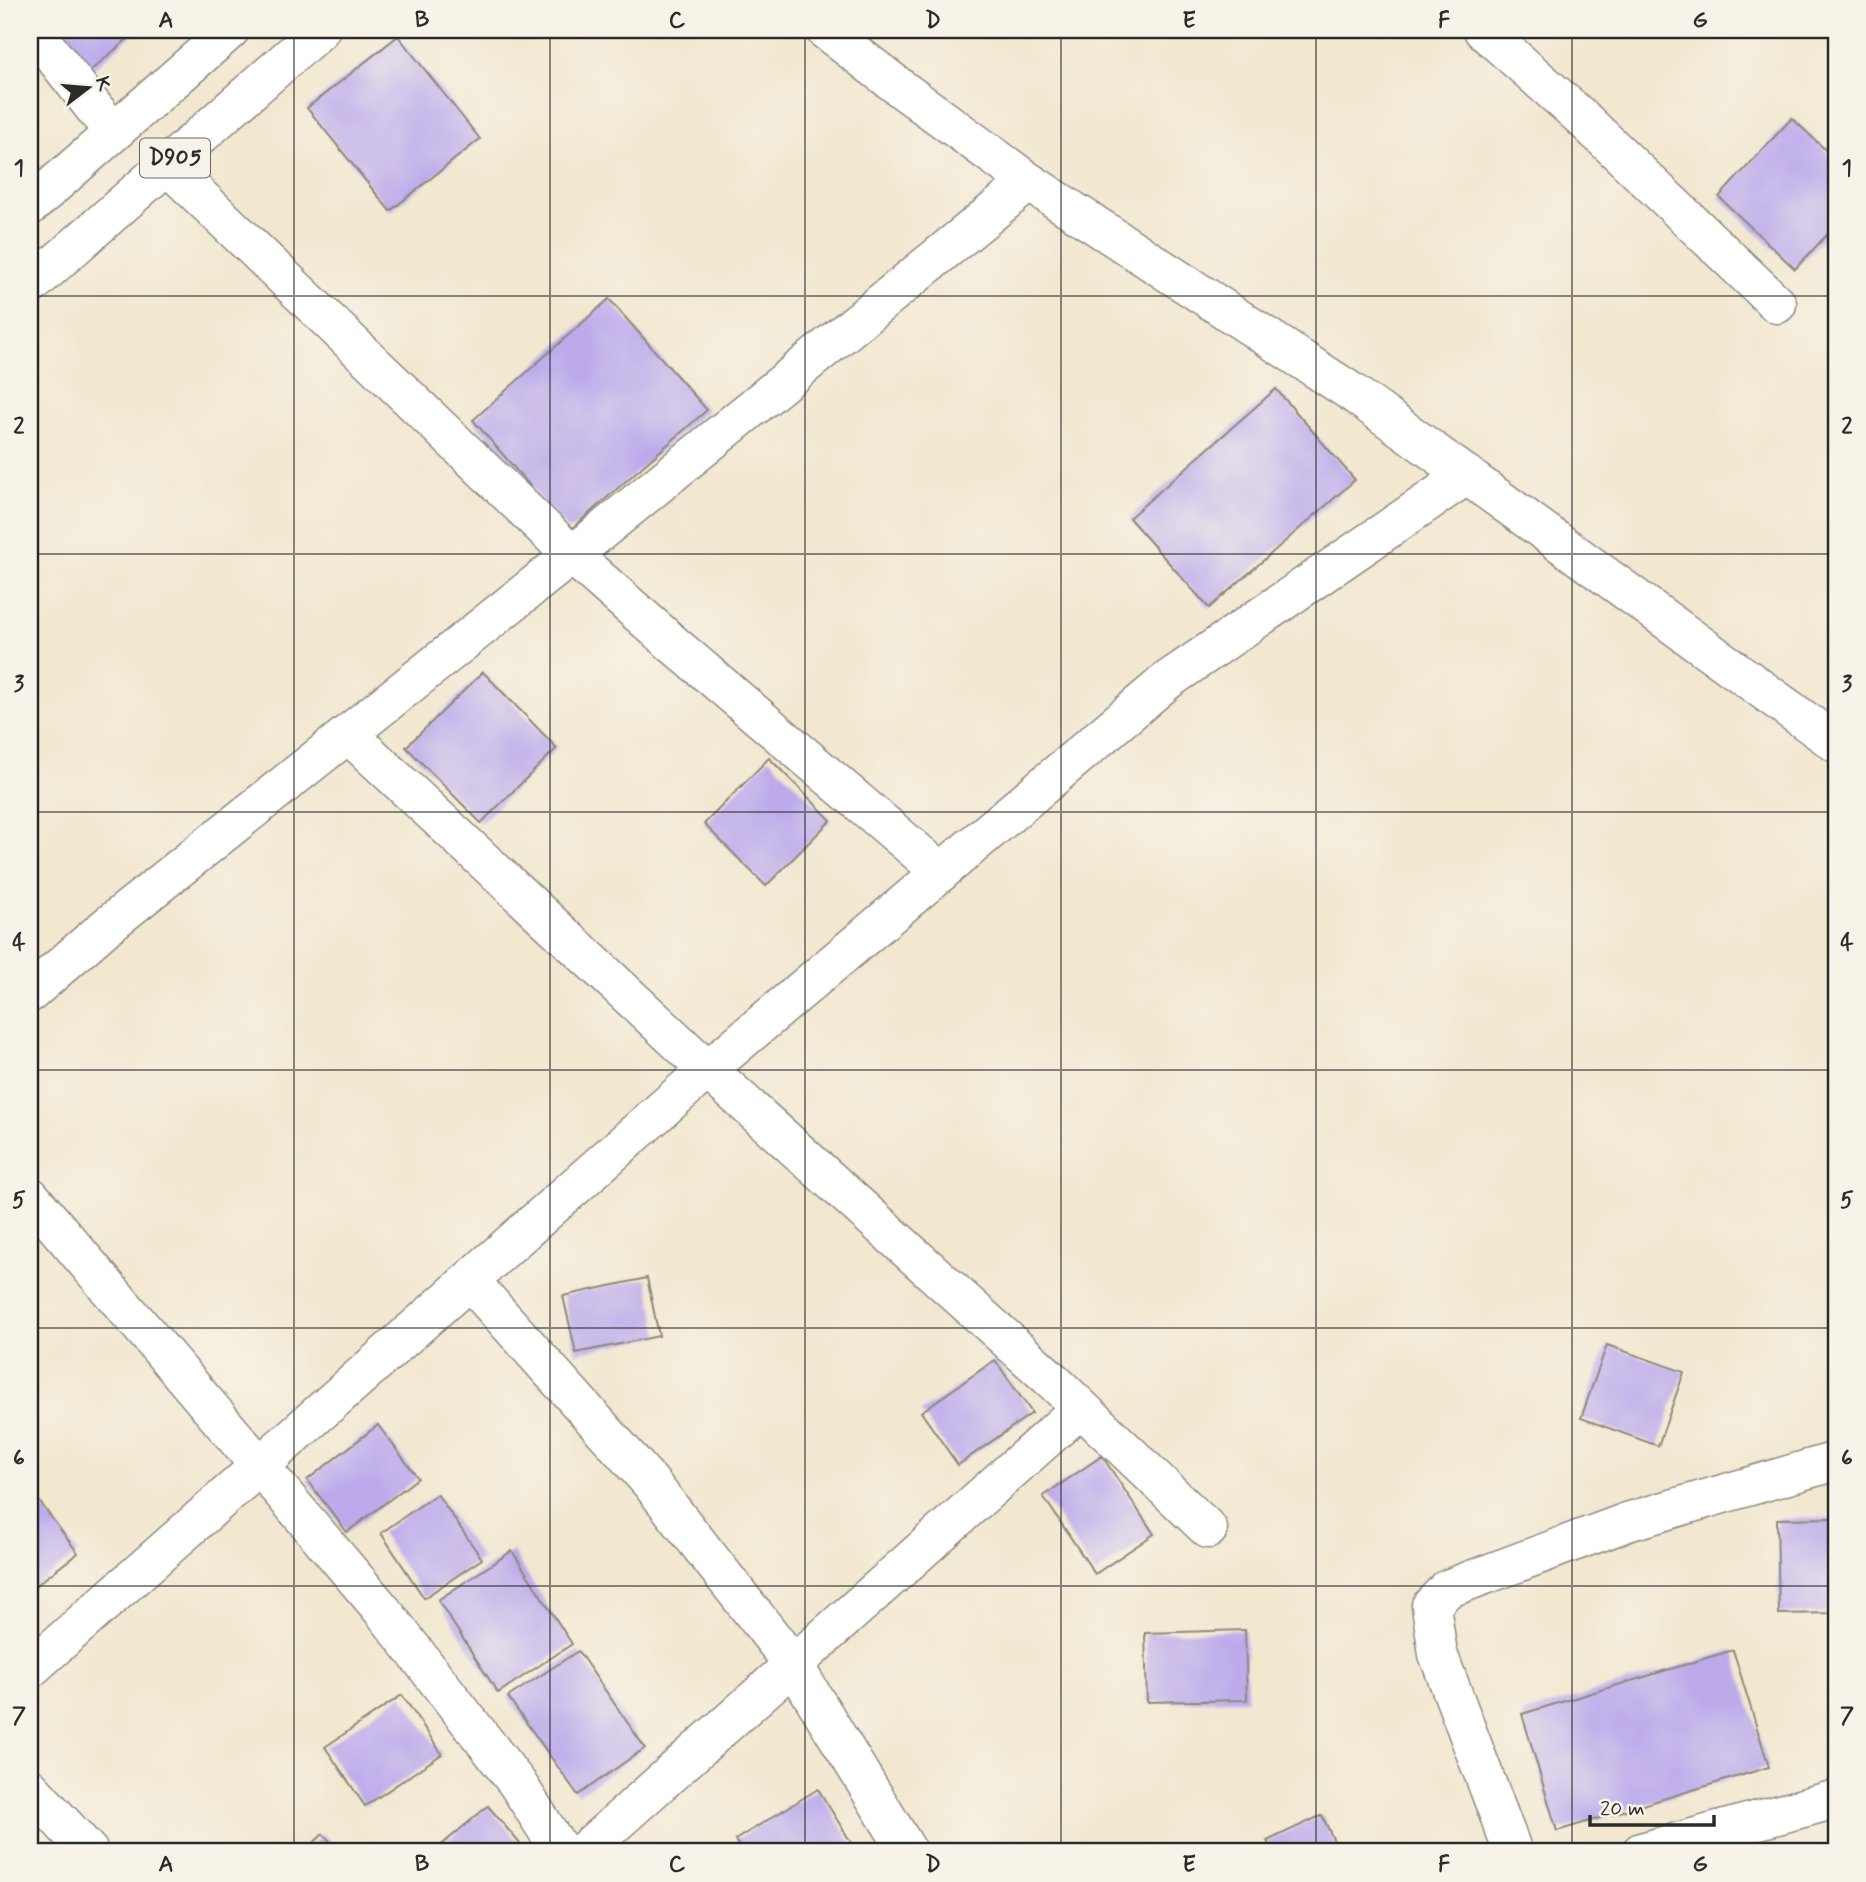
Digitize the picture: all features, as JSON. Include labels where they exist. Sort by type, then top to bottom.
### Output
[{"type":"street","points":[[33,30],[113,132]]},
{"type":"street","name":"D905","points":[[30,206],[230,30]]},
{"type":"street","name":"D905","points":[[30,286],[320,30]]},
{"type":"street","points":[[825,30],[1029,182],[1353,393],[1836,743]]},
{"type":"street","points":[[1483,30],[1580,116],[1777,304]]},
{"type":"street","points":[[167,165],[572,555],[941,873]]},
{"type":"street","points":[[30,993],[107,926],[572,555],[1029,182]]},
{"type":"street","points":[[30,1669],[708,1070],[1168,680],[1467,475]]},
{"type":"street","points":[[348,734],[708,1070],[1053,1381],[1208,1530]]},
{"type":"street","points":[[30,1196],[400,1633],[517,1783],[561,1852]]},
{"type":"street","points":[[470,1281],[650,1482],[793,1664],[908,1852]]},
{"type":"street","points":[[583,1852],[1081,1409]]},
{"type":"street","points":[[1513,1852],[1438,1654],[1431,1606],[1447,1589],[1627,1522],[1836,1461]]},
{"type":"street","points":[[30,1788],[89,1852]]},
{"type":"street","points":[[1641,1852],[1836,1798]]},
{"type":"building","points":[[43,30],[138,30],[83,77]]},
{"type":"building","points":[[398,36],[480,139],[390,211],[307,108]]},
{"type":"building","points":[[1792,118],[1836,160],[1836,225],[1795,269],[1719,197]]},
{"type":"building","points":[[609,299],[707,410],[569,531],[473,420]]},
{"type":"building","points":[[1276,389],[1355,480],[1209,608],[1129,518]]},
{"type":"building","points":[[483,672],[557,748],[481,823],[406,747]]},
{"type":"building","points":[[769,758],[831,820],[766,886],[704,824]]},
{"type":"building","points":[[647,1278],[659,1336],[576,1353],[563,1296]]},
{"type":"building","points":[[1607,1345],[1684,1372],[1658,1446],[1581,1418]]},
{"type":"building","points":[[995,1360],[1032,1413],[958,1465],[921,1412]]},
{"type":"building","points":[[378,1425],[418,1478],[347,1532],[307,1480]]},
{"type":"building","points":[[1102,1456],[1154,1534],[1095,1574],[1043,1496]]},
{"type":"building","points":[[30,1489],[78,1553],[30,1590]]},
{"type":"building","points":[[437,1494],[482,1559],[424,1598],[381,1533]]},
{"type":"building","points":[[1836,1518],[1836,1613],[1779,1614],[1777,1519]]},
{"type":"building","points":[[512,1551],[572,1644],[498,1693],[438,1600]]},
{"type":"building","points":[[1245,1630],[1247,1700],[1147,1702],[1145,1633]]},
{"type":"building","points":[[1733,1650],[1769,1767],[1557,1831],[1522,1714]]},
{"type":"building","points":[[578,1651],[645,1748],[578,1795],[508,1697]]},
{"type":"building","points":[[402,1695],[442,1754],[365,1806],[325,1747]]},
{"type":"building","points":[[818,1789],[857,1852],[743,1852],[735,1840]]},
{"type":"building","points":[[488,1806],[527,1852],[433,1852]]},
{"type":"building","points":[[1322,1815],[1339,1852],[1273,1852],[1267,1841]]},
{"type":"building","points":[[323,1834],[340,1852],[304,1852]]}]
